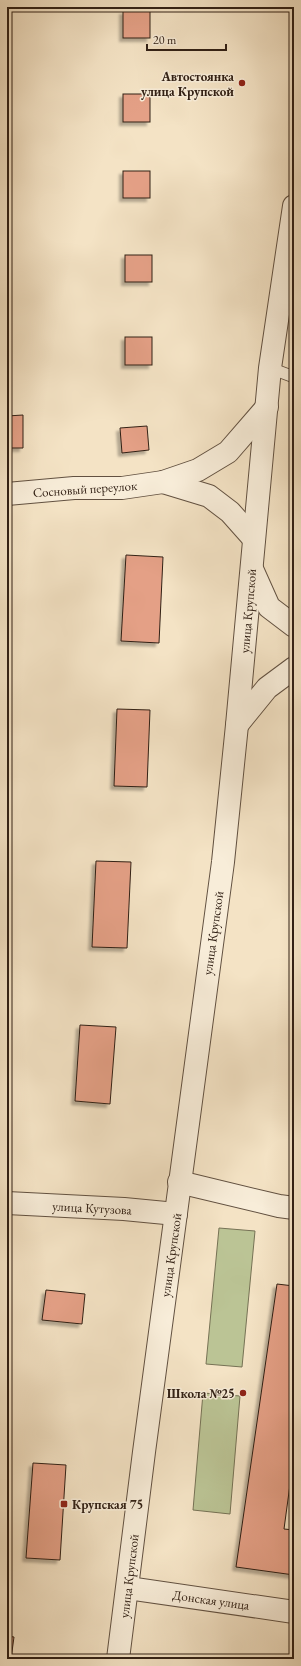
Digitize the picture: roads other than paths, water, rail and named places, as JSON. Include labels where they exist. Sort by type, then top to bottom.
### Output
[{"type":"street","name":"улица Крупской","points":[[118,1659],[179,1182],[223,862],[270,368],[294,206]]},
{"type":"street","name":"Сосновый переулок","points":[[7,494],[74,488],[122,488],[163,482],[198,470],[228,452],[267,407]]},
{"type":"street","name":"Сосновый переулок","points":[[163,482],[209,496],[230,512],[254,539]]},
{"type":"street","points":[[252,568],[269,607],[294,626]]},
{"type":"street","points":[[237,725],[267,688],[294,668]]},
{"type":"street","points":[[179,1182],[279,1206],[294,1208]]},
{"type":"street","name":"улица Кутузова","points":[[7,1203],[124,1209],[176,1214]]},
{"type":"street","name":"Донская улица","points":[[128,1588],[294,1612]]},
{"type":"lane","points":[[270,368],[294,377]]},
{"type":"place","name":"Автостоянка улица Крупской","points":[[242,83]]},
{"type":"place","name":"Школа №25","points":[[243,1393]]},
{"type":"place","name":"Крупская 75","points":[[64,1504]]}]
